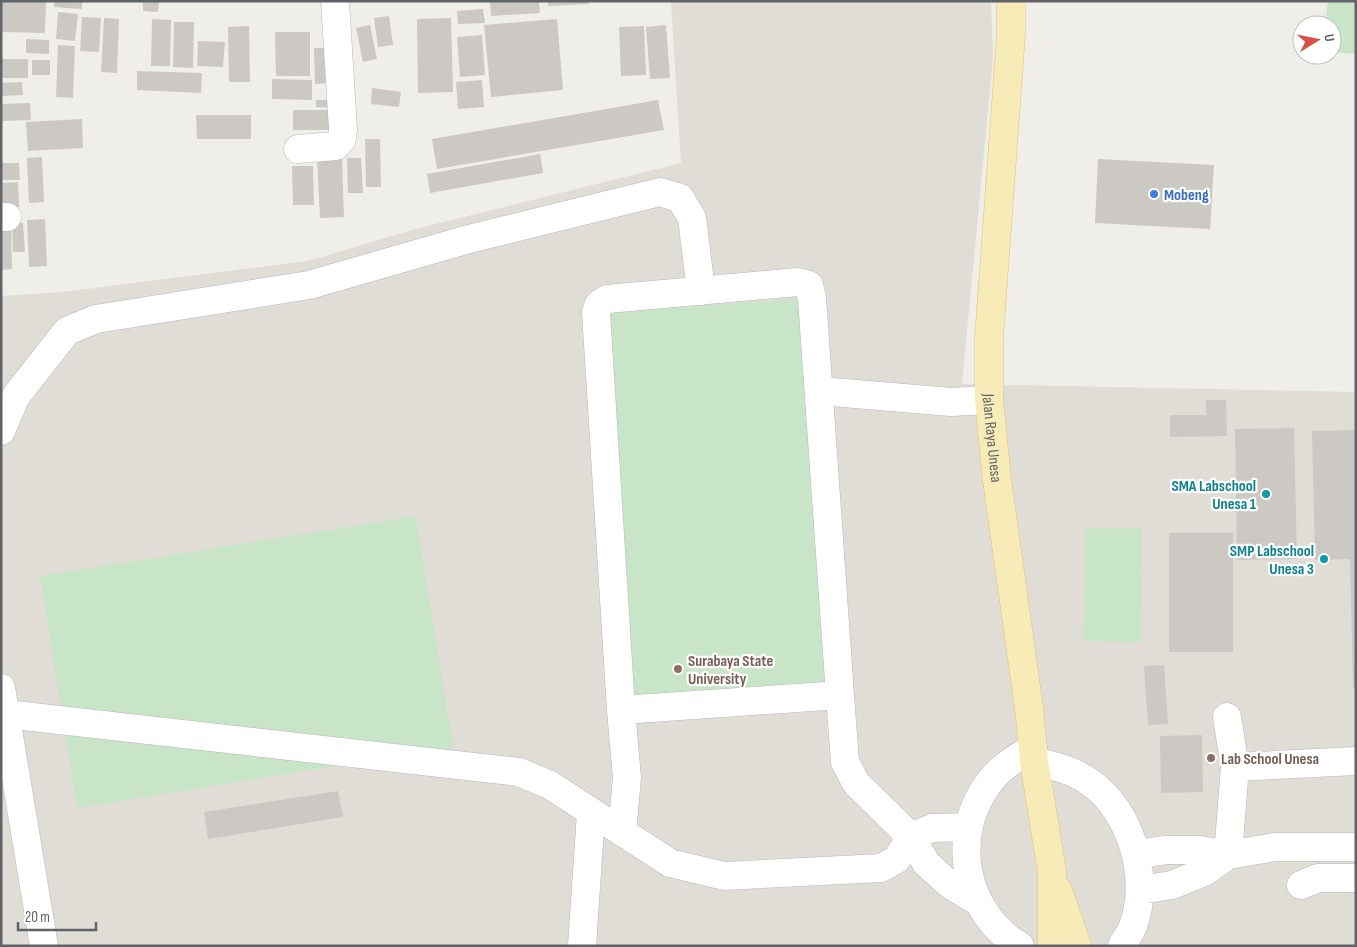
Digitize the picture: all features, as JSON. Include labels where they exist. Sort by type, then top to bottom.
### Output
[{"type":"main road","name":"Jalan Raya Unesa","points":[[1011,1],[1011,45],[989,338],[989,400],[997,480],[1034,755],[1052,872],[1052,946]]},
{"type":"main road","name":"Jalan Raya Unesa","points":[[1052,872],[1078,946]]},
{"type":"street","points":[[298,149],[336,146],[342,139],[344,128],[335,1]]},
{"type":"street","points":[[1,431],[16,396],[67,331],[96,319],[308,285],[469,239],[660,192],[680,198],[692,218],[702,291]]},
{"type":"street","points":[[622,832],[627,778],[596,312],[599,304],[607,299],[798,282],[808,285],[812,298],[845,762],[856,783],[911,837],[926,863],[949,884],[977,901]]},
{"type":"street","points":[[820,391],[951,402],[989,400]]},
{"type":"street","points":[[1,688],[44,946]]},
{"type":"street","points":[[621,710],[840,695]]},
{"type":"street","points":[[6,714],[519,772],[550,785],[670,863],[724,876],[881,868],[897,859],[911,837],[932,828],[968,826]]},
{"type":"street","points":[[1227,717],[1234,767],[1228,855]]},
{"type":"street","points":[[1020,946],[1008,939],[991,922],[977,901],[968,878],[965,853],[968,826],[977,802],[991,779],[1010,761],[1034,755],[1089,781],[1111,801],[1127,826],[1136,854],[1140,890],[1133,926],[1122,946]]},
{"type":"street","points":[[1234,767],[1356,761]]},
{"type":"street","points":[[582,946],[591,813]]},
{"type":"street","points":[[1136,854],[1166,850],[1200,850],[1228,855],[1275,847],[1356,846]]},
{"type":"street","points":[[1140,890],[1172,885],[1204,872],[1228,855]]},
{"type":"street","points":[[1301,885],[1318,878],[1356,878]]},
{"type":"shaded area","name":"Surabaya State University","points":[[671,1],[991,1],[993,57],[962,384],[1356,392],[1356,946],[1,946],[1,296],[63,292],[308,261],[415,229],[681,163]]},
{"type":"green space","points":[[1328,1],[1356,1],[1356,54],[1342,53],[1342,15],[1326,15]]},
{"type":"green space","points":[[800,298],[829,687],[633,701],[605,313]]},
{"type":"green space","points":[[416,516],[453,747],[77,808],[40,576]]},
{"type":"green space","points":[[1085,528],[1142,528],[1141,642],[1084,641]]},
{"type":"building","points":[[1,1],[46,1],[45,33],[1,32]]},
{"type":"building","points":[[54,1],[82,1],[82,9],[54,7]]},
{"type":"building","points":[[143,1],[159,1],[158,12],[143,11]]},
{"type":"building","points":[[490,1],[539,1],[540,13],[491,16]]},
{"type":"building","points":[[548,1],[589,1],[589,4],[548,6]]},
{"type":"building","points":[[483,9],[485,23],[458,24],[457,11]]},
{"type":"building","points":[[58,12],[78,14],[75,41],[56,39]]},
{"type":"building","points":[[389,16],[393,45],[378,47],[374,18]]},
{"type":"building","points":[[82,17],[101,18],[99,52],[80,51]]},
{"type":"building","points":[[104,18],[119,19],[117,73],[101,72]]},
{"type":"building","points":[[451,18],[453,92],[418,93],[417,19]]},
{"type":"building","points":[[152,19],[171,20],[170,66],[151,66]]},
{"type":"building","points":[[557,19],[563,90],[491,97],[484,25]]},
{"type":"building","points":[[174,22],[194,22],[193,68],[173,67]]},
{"type":"building","points":[[370,25],[377,59],[363,62],[356,28]]},
{"type":"building","points":[[666,25],[670,78],[650,79],[646,27]]},
{"type":"building","points":[[249,26],[250,82],[229,82],[228,27]]},
{"type":"building","points":[[644,26],[646,75],[621,76],[619,27]]},
{"type":"building","points":[[275,32],[310,32],[310,76],[276,76]]},
{"type":"building","points":[[482,35],[485,75],[460,77],[457,37]]},
{"type":"building","points":[[26,39],[49,40],[49,54],[26,53]]},
{"type":"building","points":[[198,41],[225,42],[223,67],[197,66]]},
{"type":"building","points":[[58,45],[75,46],[73,98],[56,97]]},
{"type":"building","points":[[314,48],[333,48],[334,83],[315,84]]},
{"type":"building","points":[[1,59],[28,59],[28,78],[1,78]]},
{"type":"building","points":[[32,60],[50,60],[50,75],[32,75]]},
{"type":"building","points":[[137,71],[202,73],[201,93],[137,90]]},
{"type":"building","points":[[272,79],[312,80],[312,100],[272,99]]},
{"type":"building","points":[[482,80],[484,107],[458,109],[456,82]]},
{"type":"building","points":[[22,82],[23,95],[1,96],[1,83]]},
{"type":"building","points":[[372,88],[401,92],[399,107],[371,104]]},
{"type":"building","points":[[316,100],[341,100],[341,108],[316,107]]},
{"type":"building","points":[[658,100],[664,130],[437,169],[432,139]]},
{"type":"building","points":[[30,103],[31,120],[1,121],[1,104]]},
{"type":"building","points":[[293,110],[338,110],[339,130],[293,130]]},
{"type":"building","points":[[196,115],[251,115],[251,139],[197,139]]},
{"type":"building","points":[[82,119],[83,148],[28,151],[26,122]]},
{"type":"building","points":[[365,139],[380,139],[381,187],[366,187]]},
{"type":"building","points":[[540,154],[543,173],[430,193],[427,174]]},
{"type":"building","points":[[42,157],[44,202],[29,203],[27,158]]},
{"type":"building","points":[[342,157],[344,217],[320,218],[317,158]]},
{"type":"building","points":[[347,158],[361,158],[363,193],[348,193]]},
{"type":"building","name":"Mobeng","points":[[1098,159],[1214,165],[1210,229],[1095,223]]},
{"type":"building","points":[[1,163],[19,163],[20,180],[1,180]]},
{"type":"building","points":[[292,166],[313,166],[314,205],[293,205]]},
{"type":"building","points":[[18,182],[19,207],[1,207],[1,183]]},
{"type":"building","points":[[45,219],[47,266],[29,267],[27,220]]},
{"type":"building","points":[[12,223],[23,223],[25,252],[13,252]]},
{"type":"building","points":[[1,224],[11,224],[12,269],[1,270]]},
{"type":"building","points":[[1206,400],[1226,400],[1227,436],[1170,437],[1170,415],[1206,415]]},
{"type":"building","name":"SMA Labschool Unesa 1","points":[[1294,428],[1297,559],[1237,560],[1235,429]]},
{"type":"building","name":"SMP Labschool Unesa 3","points":[[1356,430],[1356,688],[1353,688],[1350,559],[1315,560],[1312,431]]},
{"type":"building","name":"SMA Labschool Unesa 1","points":[[1169,533],[1233,533],[1233,652],[1169,652]]},
{"type":"building","points":[[1164,665],[1168,724],[1148,725],[1144,666]]},
{"type":"building","points":[[1202,735],[1203,792],[1161,793],[1160,736]]},
{"type":"building","points":[[338,791],[343,817],[208,839],[204,812]]},
{"type":"place","name":"Mobeng","points":[[1154,194]]},
{"type":"place","name":"SMA Labschool Unesa 1","points":[[1266,494]]},
{"type":"place","name":"SMP Labschool Unesa 3","points":[[1324,559]]},
{"type":"place","name":"Surabaya State University","points":[[678,669]]},
{"type":"place","name":"Lab School Unesa","points":[[1211,758]]}]
